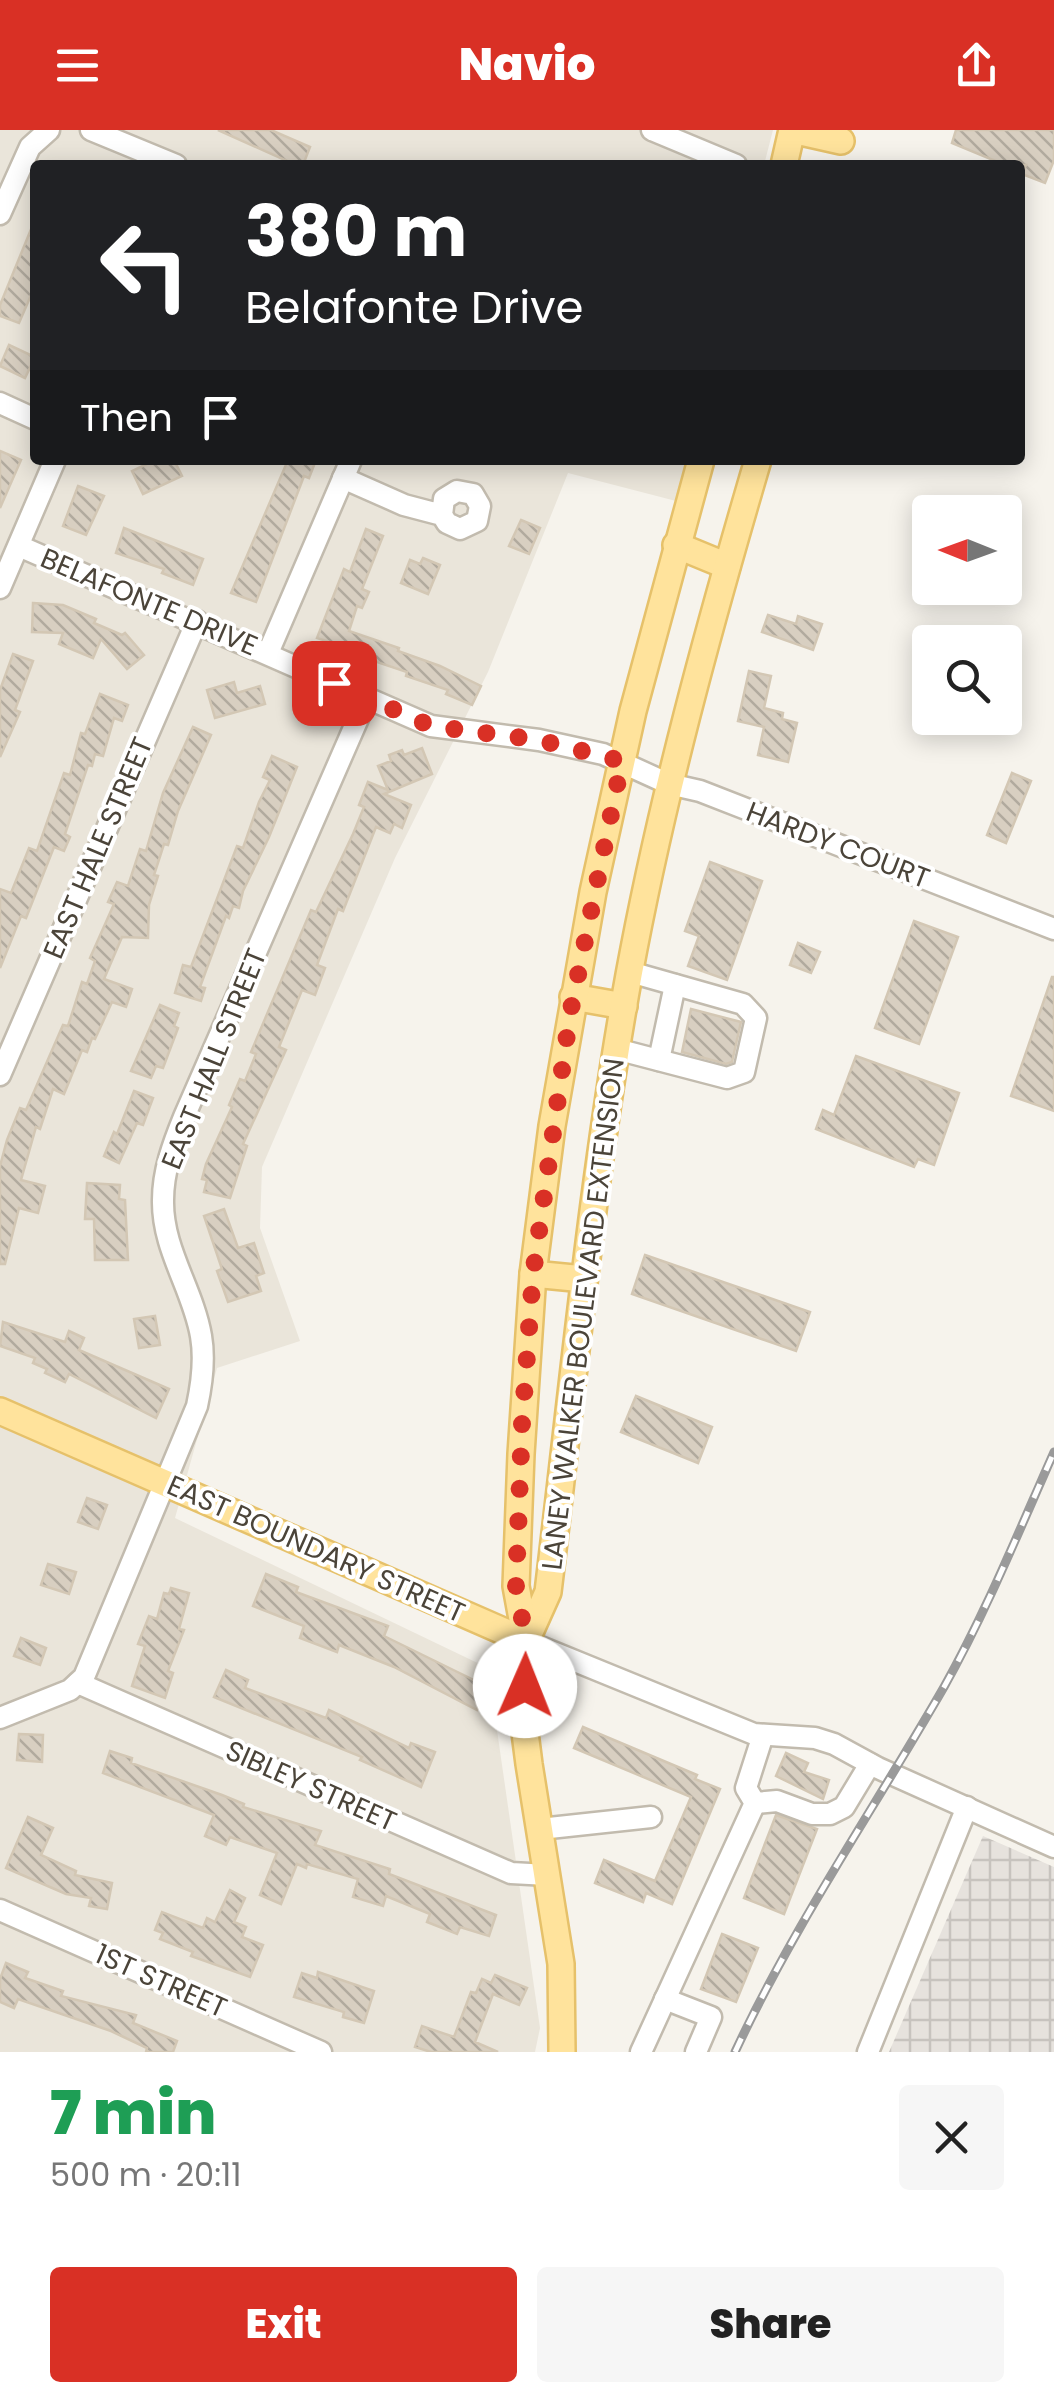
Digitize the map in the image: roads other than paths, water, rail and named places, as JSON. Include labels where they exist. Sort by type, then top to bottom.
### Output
[{"type":"main road","points":[[785,160],[792,130],[840,146]]},
{"type":"main road","name":"LANEY WALKER BOULEVARD EXTENSION","points":[[526,1640],[516,1586],[524,1401],[533,1274],[552,1126],[622,761],[700,465]]},
{"type":"main road","name":"LANEY WALKER BOULEVARD EXTENSION","points":[[526,1640],[548,1592],[584,1278],[630,972],[670,784],[757,465]]},
{"type":"main road","points":[[676,546],[727,566]]},
{"type":"main road","points":[[574,996],[624,1006]]},
{"type":"main road","points":[[533,1274],[584,1278]]},
{"type":"main road","name":"EAST BOUNDARY STREET","points":[[0,1411],[526,1640]]},
{"type":"main road","points":[[526,1640],[524,1725],[561,1964],[562,2052]]},
{"type":"street","points":[[0,214],[30,147],[49,130]]},
{"type":"street","points":[[91,130],[164,160]]},
{"type":"street","points":[[652,130],[724,160]]},
{"type":"street","points":[[0,403],[30,417]]},
{"type":"street","points":[[0,588],[53,465]]},
{"type":"street","points":[[268,653],[347,469],[404,505],[442,515]]},
{"type":"street","name":"BELAFONTE DRIVE","points":[[19,546],[431,726],[539,740],[622,761]]},
{"type":"street","name":"EAST HALE STREET","points":[[0,1075],[197,622]]},
{"type":"street","name":"EAST HALL STREET","points":[[78,1684],[92,1661],[166,1483],[197,1406],[203,1374],[201,1334],[165,1223],[162,1202],[167,1164],[367,698]]},
{"type":"street","name":"HARDY COURT","points":[[622,761],[670,784],[700,791],[1054,929]]},
{"type":"street","points":[[616,1049],[727,1078],[744,1072],[756,1018],[743,1004],[630,972]]},
{"type":"street","points":[[659,1060],[675,985]]},
{"type":"street","name":"EAST BOUNDARY STREET","points":[[526,1640],[732,1726],[762,1735],[814,1738],[834,1744],[1054,1848]]},
{"type":"street","points":[[0,1718],[78,1684]]},
{"type":"street","name":"SIBLEY STREET","points":[[78,1684],[512,1874],[548,1874]]},
{"type":"street","points":[[755,1802],[746,1788],[762,1735]]},
{"type":"street","points":[[755,1802],[777,1801],[812,1814],[830,1814],[844,1807],[870,1764]]},
{"type":"street","points":[[642,2052],[755,1802]]},
{"type":"street","points":[[868,2052],[967,1807]]},
{"type":"street","points":[[540,1830],[651,1817]]},
{"type":"street","name":"1ST STREET","points":[[0,1910],[321,2052]]},
{"type":"street","points":[[665,2000],[711,2017],[696,2052]]},
{"type":"railway","points":[[735,2052],[809,1913],[959,1659],[1054,1452]]}]
